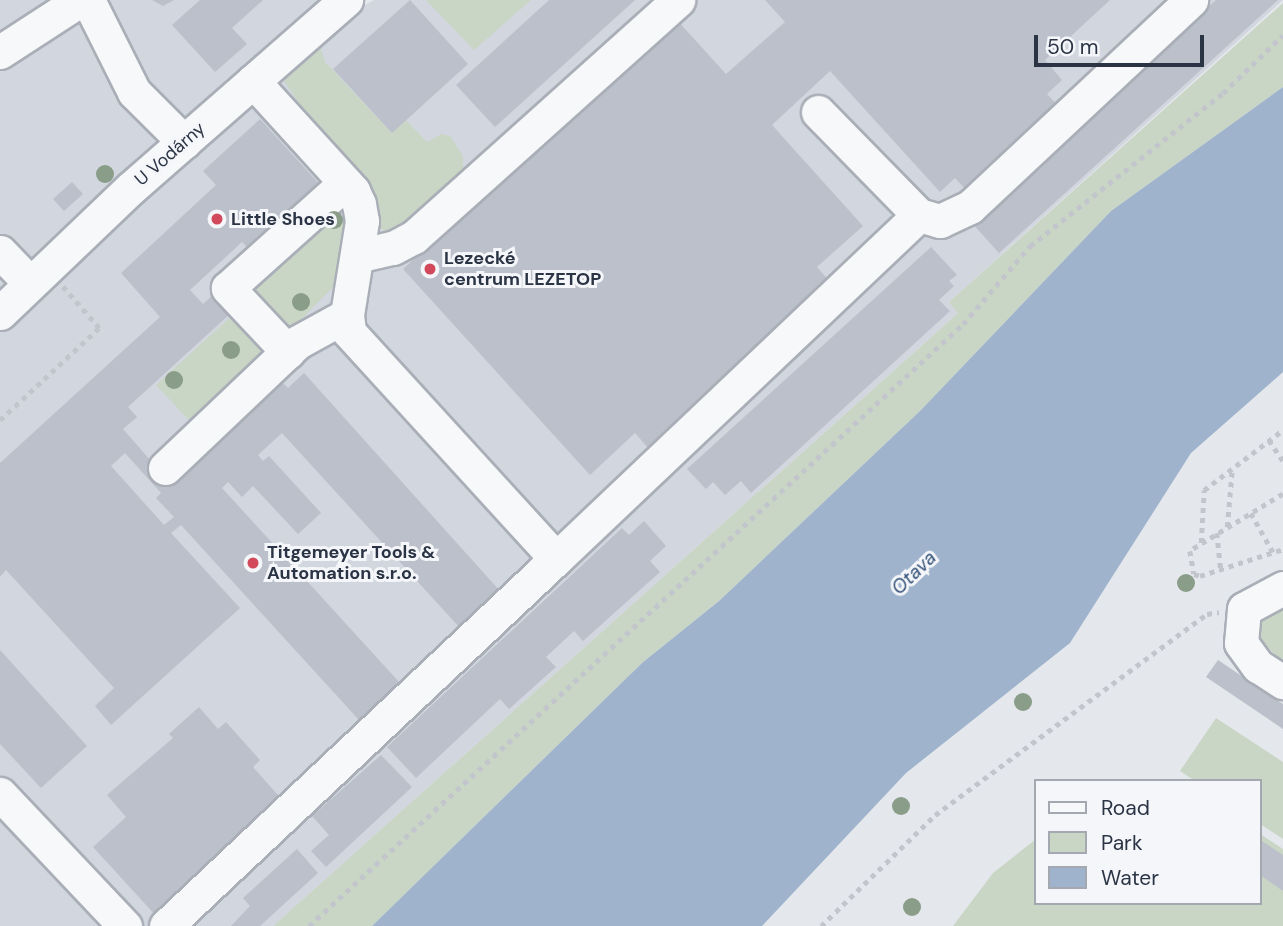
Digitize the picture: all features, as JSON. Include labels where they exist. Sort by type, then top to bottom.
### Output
[{"type":"street","points":[[0,52],[80,0]]},
{"type":"street","points":[[88,0],[134,92],[184,142]]},
{"type":"street","name":"U Vodárny","points":[[0,313],[184,142],[346,0]]},
{"type":"street","points":[[357,256],[393,248],[414,237],[678,0]]},
{"type":"street","points":[[818,112],[919,215],[940,221],[970,207],[1192,0]]},
{"type":"street","points":[[253,81],[345,183],[359,204],[362,221],[347,315],[349,332],[358,347],[556,559]]},
{"type":"street","points":[[288,352],[228,288],[345,183]]},
{"type":"street","points":[[166,926],[919,215]]},
{"type":"street","points":[[0,252],[38,275]]},
{"type":"street","points":[[165,468],[288,352],[321,326],[347,315]]},
{"type":"street","points":[[1283,587],[1244,609],[1241,643],[1258,666],[1283,682]]},
{"type":"street","points":[[0,794],[125,926]]},
{"type":"path","points":[[309,926],[953,333],[1030,246],[1223,93],[1283,35]]},
{"type":"path","points":[[0,419],[99,328],[38,275]]},
{"type":"path","points":[[1201,544],[1202,496],[1283,430]]},
{"type":"path","points":[[1269,440],[1283,461]]},
{"type":"path","points":[[1227,527],[1232,469]]},
{"type":"path","points":[[1283,494],[1190,551],[1194,574],[1221,570],[1283,549]]},
{"type":"path","points":[[1251,513],[1273,552]]},
{"type":"path","points":[[1217,533],[1221,570]]},
{"type":"path","points":[[821,926],[935,816],[1207,614],[1244,609]]},
{"type":"shaded area","points":[[0,0],[327,0],[340,19],[374,0],[1283,0],[949,302],[959,312],[273,926],[0,926]]},
{"type":"green space","points":[[426,0],[531,0],[474,50]]},
{"type":"green space","points":[[1283,3],[1283,87],[1111,211],[920,411],[719,601],[642,663],[372,926],[273,926],[958,313],[949,302]]},
{"type":"green space","points":[[320,46],[325,62],[392,133],[406,120],[427,142],[442,134],[450,136],[463,156],[463,179],[399,240],[380,228],[378,212],[362,180],[320,134],[284,81]]},
{"type":"green space","points":[[336,209],[346,227],[335,285],[290,331],[251,289]]},
{"type":"green space","points":[[236,312],[274,351],[204,417],[188,419],[156,385]]},
{"type":"green space","points":[[1283,605],[1283,663],[1256,635],[1261,617]]},
{"type":"green space","points":[[1216,718],[1283,762],[1283,839],[1262,825],[1262,779],[1192,779],[1180,771]]},
{"type":"green space","points":[[1262,835],[1283,849],[1283,926],[953,926],[993,873],[1034,841],[1034,905],[1262,905]]},
{"type":"water","name":"Otava","points":[[1283,87],[1283,372],[1191,453],[1070,643],[906,773],[762,926],[372,926],[642,663],[719,601],[920,411],[1111,211]]},
{"type":"building","points":[[152,0],[174,0],[163,6]]},
{"type":"building","points":[[200,0],[263,0],[232,28],[247,44],[215,72],[172,25]]},
{"type":"building","points":[[410,0],[468,64],[392,133],[333,69]]},
{"type":"building","points":[[549,0],[635,0],[495,127],[456,85]]},
{"type":"building","points":[[765,0],[1110,0],[1045,60],[1062,80],[1047,94],[1061,109],[969,193],[955,178],[940,192],[830,71],[772,125],[863,226],[817,267],[831,283],[649,449],[635,433],[590,475],[403,269],[676,19],[726,74],[785,22]]},
{"type":"building","points":[[1216,0],[1278,0],[999,253],[970,221]]},
{"type":"building","points":[[260,119],[323,188],[248,248],[242,242],[190,290],[203,304],[214,294],[231,313],[128,407],[137,417],[123,429],[171,484],[282,382],[288,388],[304,373],[500,591],[460,628],[282,433],[258,455],[263,461],[269,456],[321,513],[298,534],[253,486],[242,497],[228,482],[222,488],[400,683],[359,720],[181,525],[171,533],[240,608],[111,725],[95,706],[114,688],[6,570],[0,577],[0,463],[160,317],[121,273],[216,185],[203,171]],"holes":[[[125,453],[161,493],[156,498],[174,517],[164,525],[111,466]]]},
{"type":"building","points":[[72,182],[83,194],[64,211],[53,199]]},
{"type":"building","points":[[931,247],[957,275],[949,281],[954,286],[939,300],[950,311],[751,493],[741,481],[725,495],[713,482],[706,489],[687,469]]},
{"type":"building","points":[[644,521],[666,546],[650,561],[660,572],[583,641],[574,631],[546,657],[556,667],[509,709],[500,699],[416,778],[387,747],[622,528],[629,535]]},
{"type":"building","points":[[0,650],[87,746],[41,788],[0,744]]},
{"type":"building","points":[[1218,660],[1283,704],[1283,729],[1206,677]]},
{"type":"building","points":[[199,707],[218,729],[226,722],[260,760],[253,767],[285,803],[158,918],[93,847],[126,817],[107,795],[173,738],[169,734]]},
{"type":"building","points":[[381,755],[412,787],[326,867],[311,851],[329,835],[312,816]]},
{"type":"building","points":[[1262,841],[1283,855],[1283,891],[1262,876]]},
{"type":"building","points":[[297,849],[318,873],[260,926],[231,926],[250,906],[243,898]]},
{"type":"place","name":"Little Shoes","points":[[217,219]]},
{"type":"place","name":"Lezecké centrum LEZETOP","points":[[430,269]]},
{"type":"place","name":"Titgemeyer Tools & Automation s.r.o.","points":[[253,563]]}]
